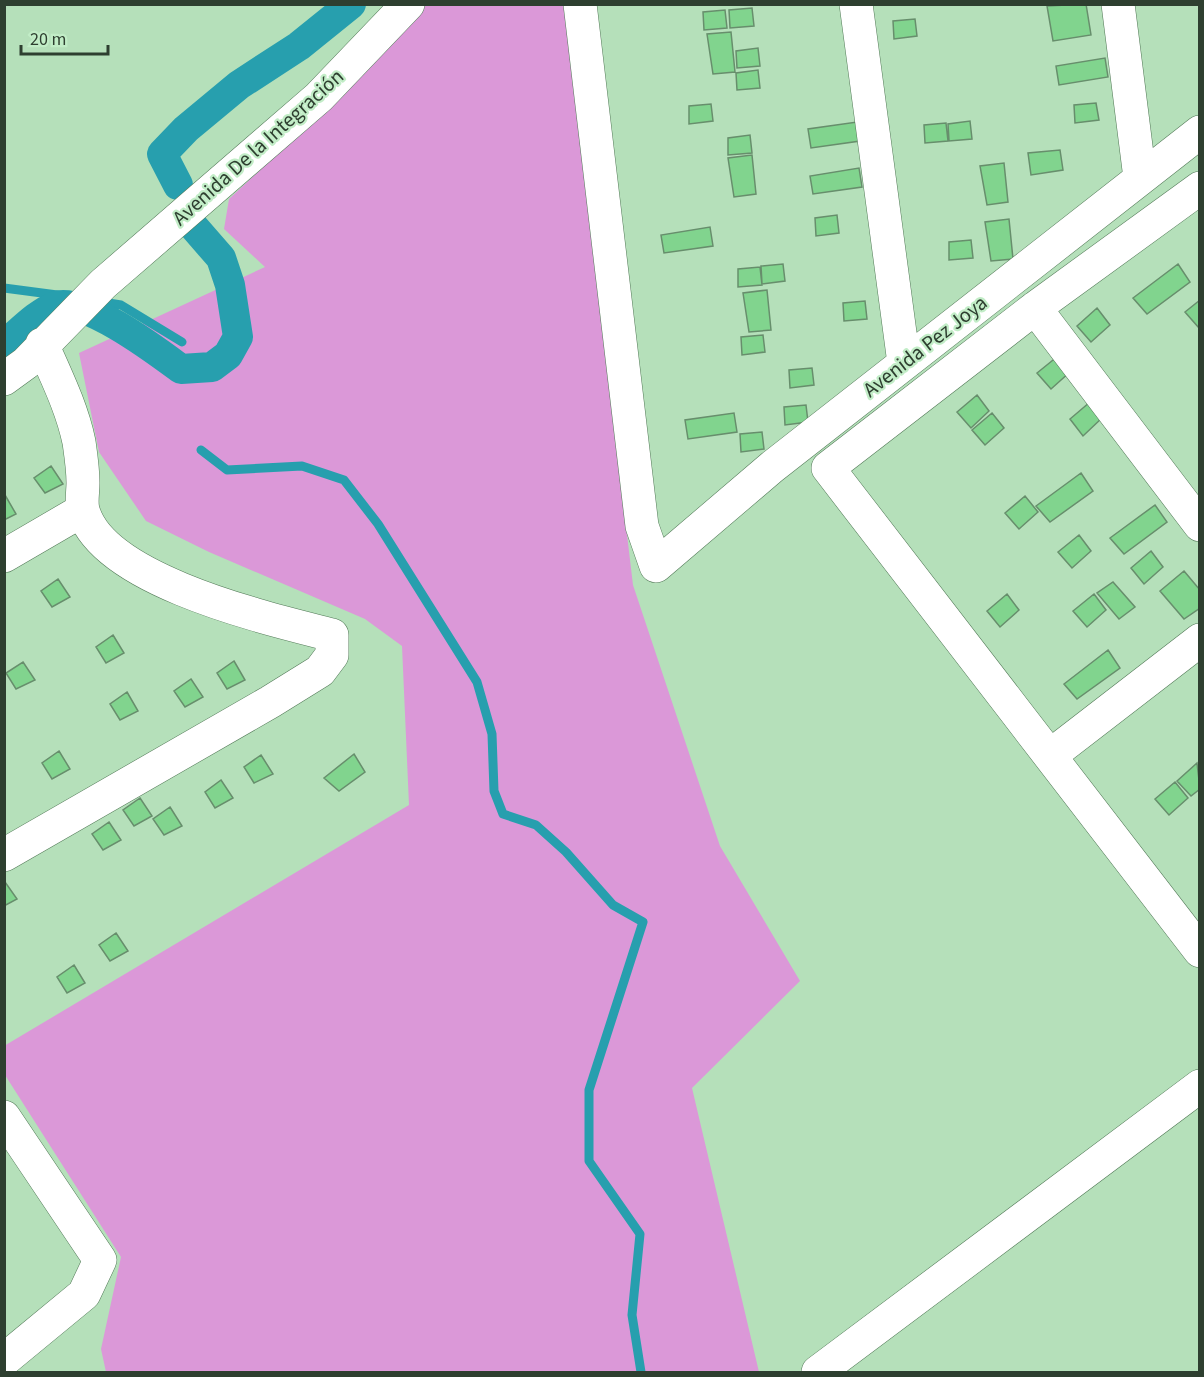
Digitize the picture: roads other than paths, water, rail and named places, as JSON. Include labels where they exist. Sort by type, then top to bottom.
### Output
[{"type":"street","name":"Avenida De la Integración","points":[[4,379],[26,363],[103,284],[319,97],[408,4]]},
{"type":"street","name":"Avenida Pez Joya","points":[[580,4],[642,526],[656,566],[772,467],[1200,132]]},
{"type":"street","points":[[856,4],[904,363]]},
{"type":"street","points":[[1118,4],[1140,178]]},
{"type":"street","name":"Avenida Pez Joya","points":[[1051,755],[992,683],[828,468],[1035,308],[1200,188]]},
{"type":"street","points":[[1035,308],[1200,525]]},
{"type":"street","points":[[4,855],[270,702],[320,671],[332,655],[332,635],[238,610],[162,580],[118,556],[93,529],[83,510],[83,471],[72,412],[52,335]]},
{"type":"street","points":[[4,556],[83,510]]},
{"type":"street","points":[[1200,640],[1051,755],[1200,951]]},
{"type":"street","points":[[818,1372],[1200,1086]]},
{"type":"street","points":[[4,1117],[100,1260],[84,1294],[4,1360]]},
{"type":"waterway","points":[[178,185],[162,154],[186,129],[239,85],[299,46],[351,4]]},
{"type":"waterway","points":[[4,345],[42,313],[56,306],[68,305],[84,309],[120,327],[181,369],[212,367],[228,355],[238,337],[230,285],[221,258],[194,227]]},
{"type":"waterway","points":[[4,288],[80,298]]},
{"type":"waterway","points":[[96,301],[121,305],[182,342]]},
{"type":"waterway","points":[[201,450],[227,470],[302,466],[344,480],[378,524],[477,682],[492,734],[494,791],[503,814],[536,825],[566,852],[613,905],[643,922],[589,1090],[589,1161],[640,1234],[632,1315],[641,1372]]}]
